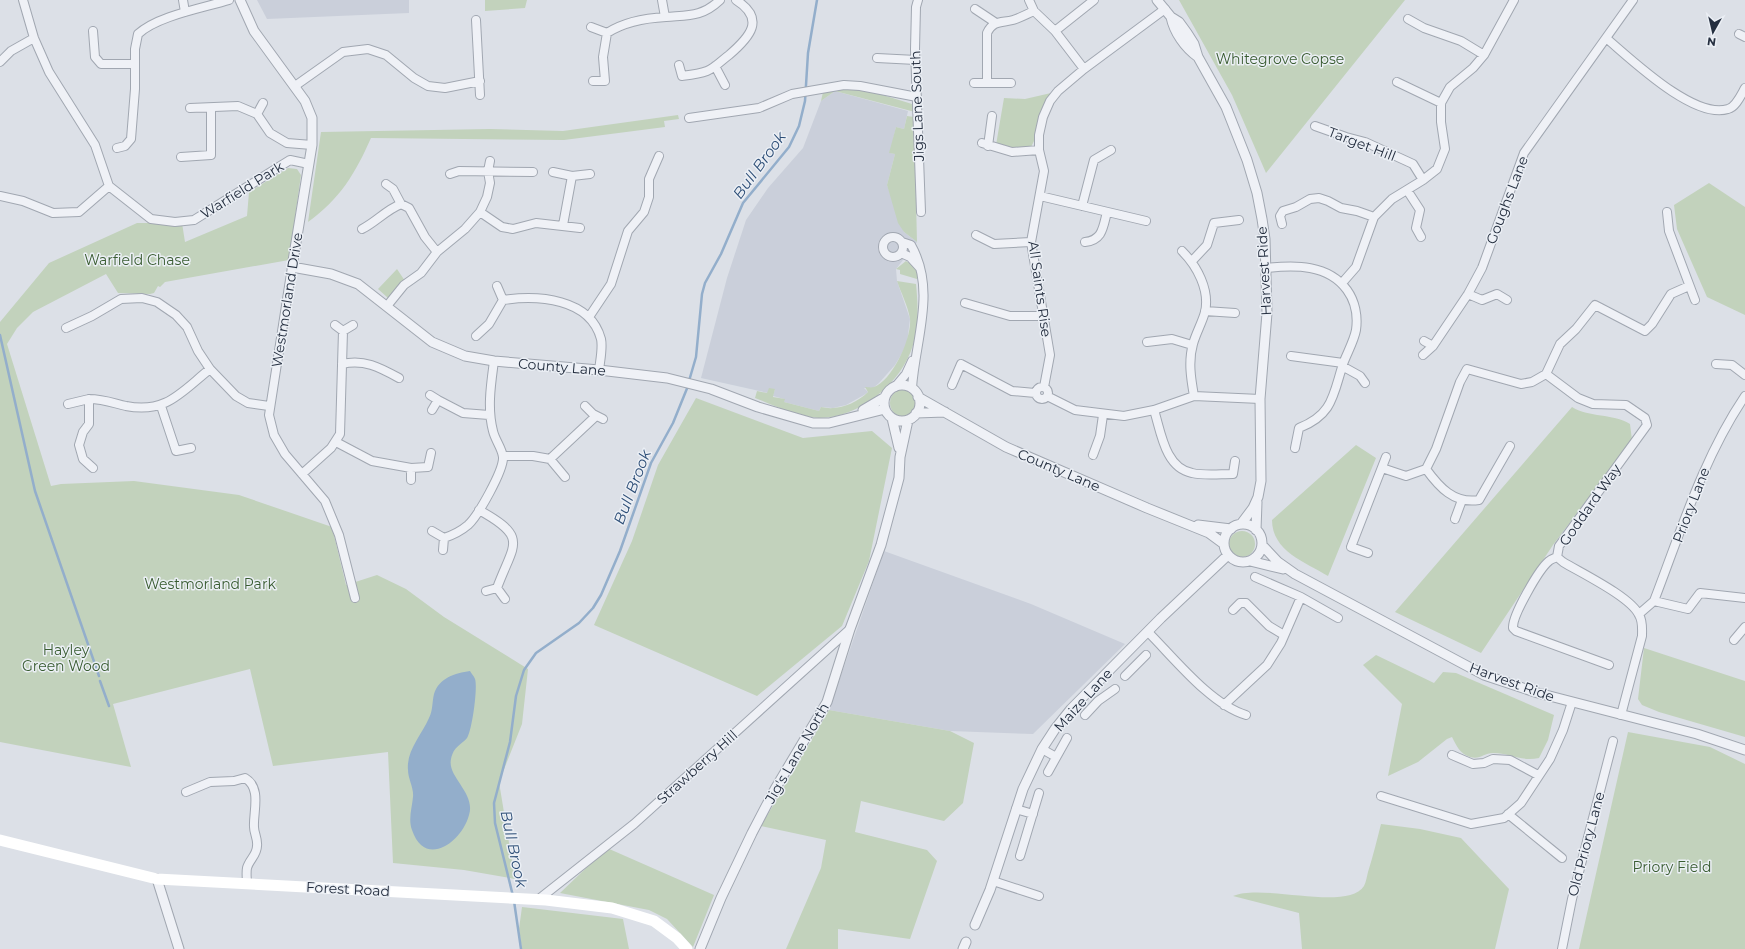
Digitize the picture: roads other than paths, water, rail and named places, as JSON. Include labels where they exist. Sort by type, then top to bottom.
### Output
[{"type":"main road","name":"Forest Road","points":[[0,840],[157,879],[539,899],[612,908],[645,917],[664,927],[687,949]]},
{"type":"street","points":[[0,196],[23,201],[53,213],[79,212],[109,186],[95,144],[49,72],[34,38],[23,0]]},
{"type":"street","points":[[183,0],[185,12]]},
{"type":"street","points":[[117,148],[124,146],[131,139],[138,34],[153,24],[185,12],[229,0]]},
{"type":"street","name":"Westmorland Drive","points":[[240,0],[254,31],[306,101],[312,118],[312,145],[269,406],[274,435],[285,454],[325,501],[336,527],[355,598]]},
{"type":"street","points":[[662,0],[665,17]]},
{"type":"street","points":[[593,81],[605,81],[603,57],[607,33],[620,25],[665,17],[693,16],[712,7],[720,0]]},
{"type":"street","points":[[679,65],[682,76],[707,71],[715,66],[749,35],[753,20],[748,7],[736,0]]},
{"type":"street","name":"Jigs Lane South","points":[[918,0],[916,7],[916,60],[921,212]]},
{"type":"street","points":[[1028,0],[1034,11],[1055,31],[1084,70]]},
{"type":"street","points":[[1055,31],[1094,0]]},
{"type":"street","name":"Harvest Ride","points":[[1157,0],[1171,17],[1173,26],[1190,52],[1198,57],[1226,107],[1247,160],[1257,193],[1262,219],[1266,268],[1267,313],[1260,399],[1262,472],[1258,497],[1256,530]]},
{"type":"street","points":[[1342,282],[1356,267],[1374,217],[1392,199],[1437,169],[1445,149],[1441,122],[1441,103],[1450,87],[1473,68],[1484,54],[1514,0]]},
{"type":"street","name":"Goughs Lane","points":[[1423,355],[1433,346],[1468,294],[1482,268],[1524,153],[1633,0]]},
{"type":"street","points":[[975,9],[996,23]]},
{"type":"street","name":"All Saints Rise","points":[[1047,396],[1048,392],[1044,387],[1050,355],[1031,242],[1044,171],[1039,150],[1039,135],[1043,116],[1050,101],[1058,91],[1165,9]]},
{"type":"street","points":[[987,82],[987,32],[990,26],[996,23],[1014,20],[1034,11]]},
{"type":"street","points":[[1408,19],[1424,28],[1461,41],[1484,54]]},
{"type":"street","points":[[476,20],[480,96]]},
{"type":"street","points":[[591,27],[607,33]]},
{"type":"street","points":[[94,31],[95,57],[101,64],[135,64]]},
{"type":"street","points":[[0,62],[11,50],[34,38]]},
{"type":"street","points":[[1606,38],[1667,88],[1688,102],[1714,110],[1728,109],[1738,101],[1745,88]]},
{"type":"street","points":[[294,86],[343,52],[368,49],[386,55],[414,78],[428,86],[445,88],[480,81]]},
{"type":"street","points":[[877,58],[916,60]]},
{"type":"street","points":[[715,66],[725,85]]},
{"type":"street","points":[[1397,82],[1441,103]]},
{"type":"street","points":[[974,83],[1011,83]]},
{"type":"street","points":[[689,118],[759,108],[792,94],[844,85],[860,86],[917,97]]},
{"type":"street","points":[[257,114],[263,103]]},
{"type":"street","points":[[190,108],[238,106],[257,114],[270,133],[287,143],[312,145]]},
{"type":"street","points":[[181,157],[211,154],[210,108]]},
{"type":"street","points":[[992,116],[985,145],[1012,152],[1039,150]]},
{"type":"street","name":"Target Hill","points":[[1315,126],[1365,142],[1413,164],[1422,180]]},
{"type":"street","points":[[1082,206],[1094,160],[1111,150]]},
{"type":"street","points":[[589,317],[611,284],[628,232],[644,212],[648,197],[648,179],[659,156]]},
{"type":"street","name":"Warfield Park","points":[[109,186],[151,219],[175,222],[194,220],[290,160],[309,164]]},
{"type":"street","points":[[387,306],[404,285],[421,273],[438,252],[465,229],[480,212],[487,197],[490,183],[488,171],[490,161]]},
{"type":"street","points":[[450,174],[459,171],[533,172]]},
{"type":"street","points":[[553,172],[572,176],[590,174]]},
{"type":"street","points":[[563,225],[572,176]]},
{"type":"street","points":[[386,184],[393,189],[400,204],[410,208],[425,237],[438,252]]},
{"type":"street","points":[[1407,190],[1420,210],[1416,228],[1421,237]]},
{"type":"street","points":[[1040,196],[1146,221]]},
{"type":"street","points":[[1282,224],[1280,216],[1283,211],[1296,207],[1310,199],[1318,198],[1328,200],[1341,208],[1357,211],[1374,217]]},
{"type":"street","points":[[362,229],[373,224],[390,209],[400,204]]},
{"type":"street","points":[[480,212],[502,227],[513,229],[536,223],[580,228]]},
{"type":"street","points":[[1084,242],[1093,241],[1101,234],[1107,212]]},
{"type":"street","points":[[1667,212],[1669,231],[1695,300]]},
{"type":"street","points":[[1192,261],[1207,245],[1214,223],[1239,220]]},
{"type":"street","points":[[976,235],[994,244],[1031,242]]},
{"type":"street","points":[[902,242],[903,250],[895,257],[889,256],[884,252],[884,242],[890,238],[897,238],[902,242],[911,245],[919,260],[923,320],[916,353],[912,388],[918,397],[920,404],[916,413],[908,420],[899,421],[892,418],[885,409],[885,397],[906,374],[916,353]]},
{"type":"street","points":[[1182,251],[1192,261],[1200,275],[1205,297],[1205,311],[1192,345],[1190,371],[1194,396]]},
{"type":"street","points":[[901,253],[910,257],[920,269]]},
{"type":"street","points":[[1266,268],[1291,266],[1313,268],[1329,273],[1342,282],[1353,298],[1356,316],[1356,331],[1330,406],[1317,420],[1299,428],[1295,448]]},
{"type":"street","name":"County Lane","points":[[292,267],[343,278],[369,292],[432,342],[464,356],[494,361],[661,377],[700,385],[798,420],[814,423],[829,423],[885,409]]},
{"type":"street","points":[[497,286],[503,300]]},
{"type":"street","points":[[1382,468],[1406,476],[1426,469],[1436,449],[1462,378],[1467,369],[1477,370],[1499,379],[1521,384],[1532,382],[1546,374],[1560,344],[1576,329],[1594,305],[1646,332],[1671,294],[1689,286]]},
{"type":"street","points":[[1468,294],[1482,300],[1497,294],[1507,300]]},
{"type":"street","points":[[476,336],[489,324],[503,300],[520,297],[542,298],[565,303],[581,310],[596,326],[602,341],[599,370]]},
{"type":"street","points":[[66,328],[92,316],[121,299],[142,298],[157,302],[176,315],[187,327],[198,351],[210,369],[236,396],[248,403],[269,406]]},
{"type":"street","points":[[965,303],[1010,316],[1043,316]]},
{"type":"street","points":[[1205,311],[1235,313]]},
{"type":"street","points":[[335,325],[343,331]]},
{"type":"street","points":[[343,331],[353,325]]},
{"type":"street","points":[[302,474],[336,442],[340,434],[343,331]]},
{"type":"street","points":[[1147,342],[1172,339],[1192,345]]},
{"type":"street","points":[[1424,341],[1433,346]]},
{"type":"street","points":[[1291,356],[1343,365],[1360,376],[1364,383]]},
{"type":"street","points":[[432,531],[444,538],[454,535],[469,524],[479,510],[502,465],[503,456],[493,432],[489,415],[490,389],[494,361]]},
{"type":"street","points":[[342,364],[364,362],[376,366],[398,378]]},
{"type":"street","points":[[952,385],[961,364],[1012,391],[1036,393]]},
{"type":"street","points":[[1716,364],[1732,366],[1745,375]]},
{"type":"street","points":[[68,404],[89,399],[104,399],[125,406],[145,409],[161,406],[173,399],[210,369]]},
{"type":"street","name":"Goddard Way","points":[[1546,374],[1578,398],[1592,404],[1626,405],[1644,418],[1648,425],[1559,546],[1557,557],[1626,600],[1639,614]]},
{"type":"street","points":[[895,387],[901,385],[912,388]]},
{"type":"street","points":[[1036,393],[1038,388],[1044,387]]},
{"type":"street","points":[[1036,393],[1037,397],[1041,399],[1047,396],[1075,410],[1103,415],[1124,416],[1154,410],[1194,396],[1260,399]]},
{"type":"street","points":[[430,395],[463,413],[489,415]]},
{"type":"street","name":"Priory Lane","points":[[1639,614],[1654,601],[1710,458],[1728,420],[1745,396]]},
{"type":"street","name":"County Lane","points":[[849,417],[885,397]]},
{"type":"street","name":"County Lane","points":[[918,397],[1006,447],[1209,533],[1224,544]]},
{"type":"street","points":[[89,399],[89,424],[83,432],[79,445],[83,459],[93,468]]},
{"type":"street","points":[[432,410],[438,400]]},
{"type":"street","points":[[161,406],[175,454],[191,448]]},
{"type":"street","points":[[550,459],[573,438],[600,418],[585,406]]},
{"type":"street","points":[[1154,410],[1169,456],[1181,469],[1192,473],[1233,474],[1235,461]]},
{"type":"street","points":[[916,413],[945,412]]},
{"type":"street","points":[[1093,455],[1100,436],[1103,415]]},
{"type":"street","name":"Jig's Lane North","points":[[700,949],[752,833],[827,702],[850,629],[881,545],[899,478],[900,457],[898,438],[892,418]]},
{"type":"street","name":"Jig's Lane North","points":[[900,457],[908,420]]},
{"type":"street","points":[[336,442],[372,461],[411,468],[428,467],[431,453]]},
{"type":"street","points":[[1426,469],[1440,488],[1445,492],[1462,500],[1479,500],[1510,446]]},
{"type":"street","points":[[503,456],[533,456],[550,459],[565,476]]},
{"type":"street","points":[[1368,553],[1351,547],[1386,457]]},
{"type":"street","points":[[411,468],[411,480]]},
{"type":"street","name":"Harvest Ride","points":[[1242,524],[1258,497]]},
{"type":"street","points":[[1455,519],[1462,500]]},
{"type":"street","points":[[479,510],[502,524],[512,533],[512,554],[497,588]]},
{"type":"street","name":"County Lane","points":[[1178,520],[1231,528]]},
{"type":"street","points":[[1242,524],[1250,526],[1256,530],[1260,536],[1262,545],[1256,557],[1250,561],[1238,562],[1228,556],[1224,544],[1226,535],[1231,528],[1242,524]]},
{"type":"street","points":[[443,550],[444,538]]},
{"type":"street","name":"Harvest Ride","points":[[1262,545],[1278,562],[1295,574]]},
{"type":"street","name":"Maize Lane","points":[[975,925],[993,881],[1023,789],[1042,749],[1071,709],[1123,656],[1228,556]]},
{"type":"street","points":[[1557,557],[1548,561],[1541,571],[1515,617],[1514,628],[1516,631],[1609,665]]},
{"type":"street","name":"Harvest Ride","points":[[1250,561],[1277,566],[1295,574],[1484,675],[1538,693],[1697,734],[1745,750]]},
{"type":"street","points":[[1255,577],[1301,597],[1338,618]]},
{"type":"street","points":[[486,591],[497,588]]},
{"type":"street","points":[[497,588],[505,599]]},
{"type":"street","points":[[1654,601],[1688,609],[1700,593],[1745,598]]},
{"type":"street","points":[[1224,705],[1267,665],[1284,635],[1301,597]]},
{"type":"street","points":[[1233,610],[1240,603],[1246,602],[1269,626],[1284,635]]},
{"type":"street","points":[[1620,715],[1642,636],[1642,623],[1639,614]]},
{"type":"street","points":[[1734,640],[1745,627]]},
{"type":"street","name":"Strawberry Hill","points":[[539,899],[634,824],[850,629]]},
{"type":"street","points":[[1148,632],[1211,695],[1234,712],[1246,715]]},
{"type":"street","points":[[1125,676],[1133,666],[1146,655]]},
{"type":"street","points":[[1123,656],[1133,666]]},
{"type":"street","points":[[1085,715],[1098,701],[1115,689]]},
{"type":"street","points":[[1088,692],[1098,701]]},
{"type":"street","points":[[1381,796],[1471,824],[1504,818],[1521,803],[1538,775],[1550,759],[1572,702]]},
{"type":"street","points":[[1048,772],[1067,738]]},
{"type":"street","name":"Old Priory Lane","points":[[1562,949],[1572,899],[1613,741]]},
{"type":"street","points":[[1042,749],[1056,758]]},
{"type":"street","points":[[1452,755],[1473,764],[1484,763],[1493,759],[1510,760],[1538,775]]},
{"type":"street","points":[[186,792],[210,782],[234,781],[245,778],[249,780],[254,791],[256,806],[254,827],[258,845],[248,867],[248,884]]},
{"type":"street","points":[[1020,856],[1039,793]]},
{"type":"street","points":[[1016,810],[1033,814]]},
{"type":"street","points":[[1508,814],[1562,858]]},
{"type":"street","points":[[157,879],[178,949]]},
{"type":"street","points":[[993,881],[1039,896]]},
{"type":"water","points":[[470,671],[475,678],[476,684],[473,718],[467,738],[454,751],[451,759],[453,772],[469,800],[469,815],[459,834],[451,842],[434,850],[425,848],[418,842],[411,826],[410,818],[413,794],[408,773],[409,756],[430,715],[436,688],[448,677]]},
{"type":"waterway","name":"Bull Brook","points":[[689,381],[696,357],[702,294],[705,283],[721,254],[743,203],[789,147],[799,126],[805,101],[808,53],[817,0]]},
{"type":"waterway","points":[[0,335],[35,491],[99,676]]},
{"type":"waterway","name":"Bull Brook","points":[[513,896],[495,823],[494,803],[510,742],[516,696],[524,670],[536,653],[579,623],[593,608],[601,595],[620,551],[651,463],[673,423],[688,386]]},
{"type":"waterway","points":[[100,681],[109,706]]},
{"type":"waterway","name":"Bull Brook","points":[[514,901],[521,949]]},
{"type":"park label","name":"Whitegrove Copse","points":[[1280,59]]},
{"type":"park label","name":"Warfield Chase","points":[[137,260]]},
{"type":"park label","name":"Westmorland Park","points":[[210,584]]},
{"type":"park label","name":"Hayley Green Wood","points":[[66,658]]},
{"type":"park label","name":"Priory Field","points":[[1672,867]]}]
